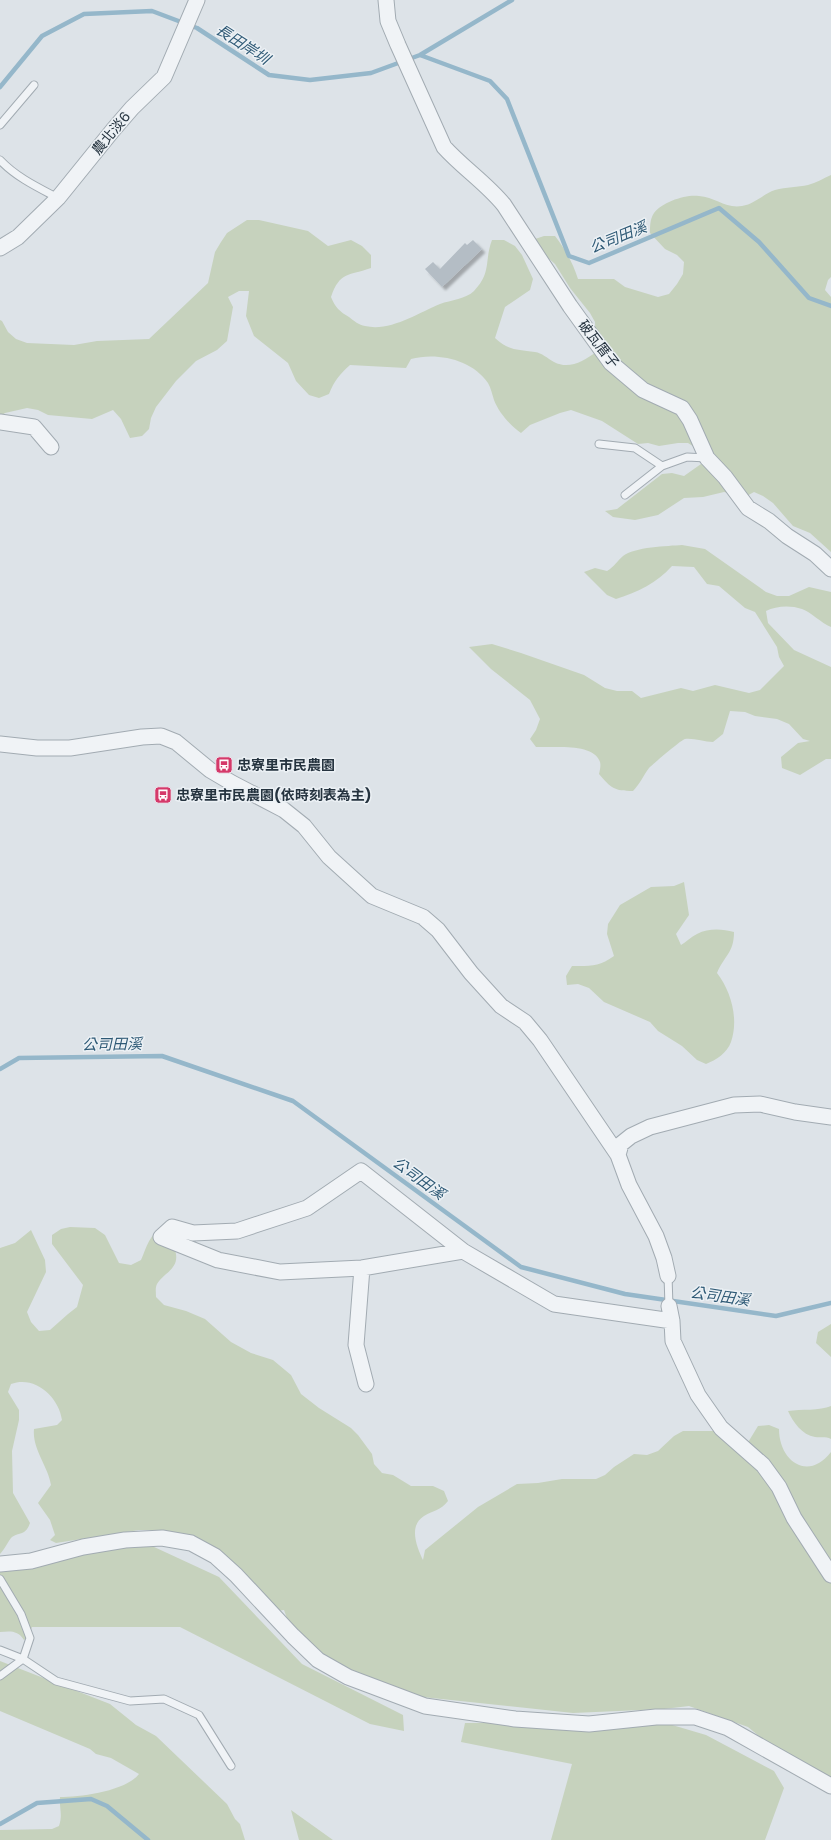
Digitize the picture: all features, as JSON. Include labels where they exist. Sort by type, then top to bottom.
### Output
[{"type":"street","name":"農北淡6","points":[[0,248],[18,237],[58,198],[132,108],[164,77],[197,0]]},
{"type":"street","name":"破瓦厝子","points":[[386,0],[388,21],[444,147],[454,159],[492,190],[504,205],[570,306],[611,363],[643,390],[682,408],[690,420],[707,458],[725,477],[748,508],[815,554],[831,569]]},
{"type":"street","points":[[0,422],[34,427],[51,447]]},
{"type":"street","points":[[0,744],[38,748],[70,748],[142,737],[161,736],[176,742],[210,770],[284,810],[304,826],[330,857],[372,896],[423,917],[438,930],[471,973],[501,1006],[525,1022],[540,1040],[618,1155],[629,1185],[656,1236],[664,1258],[668,1276]]},
{"type":"street","points":[[618,1155],[621,1144],[631,1136],[650,1127],[734,1105],[760,1104],[795,1112],[831,1117]]},
{"type":"street","points":[[463,1251],[362,1268],[280,1272],[218,1260],[161,1237],[172,1227],[193,1233],[237,1230],[307,1208],[361,1171],[463,1251],[554,1304],[672,1321]]},
{"type":"street","points":[[362,1268],[356,1345],[366,1384]]},
{"type":"street","points":[[669,1306],[672,1321],[673,1341],[698,1395],[721,1428],[763,1465],[779,1487],[794,1518],[831,1575]]},
{"type":"street","points":[[0,1564],[31,1561],[83,1547],[125,1540],[162,1538],[191,1543],[216,1556],[236,1575],[292,1636],[318,1660],[348,1677],[369,1685],[425,1706],[516,1719],[589,1724],[656,1717],[695,1717],[728,1728],[831,1786]]},
{"type":"lane","points":[[0,125],[34,85]]},
{"type":"lane","points":[[0,160],[7,168],[28,182],[58,198]]},
{"type":"lane","points":[[599,444],[635,448],[662,466]]},
{"type":"lane","points":[[625,495],[662,466],[687,457],[707,458]]},
{"type":"lane","points":[[668,1276],[669,1306]]},
{"type":"lane","points":[[0,1579],[21,1614],[30,1638],[24,1659],[0,1676]]},
{"type":"lane","points":[[0,1650],[24,1659],[56,1681],[130,1701],[164,1699],[198,1714],[231,1766]]},
{"type":"green space","points":[[831,175],[831,277],[828,280],[825,290],[831,297],[831,552],[810,533],[793,526],[773,503],[754,492],[745,497],[724,492],[703,497],[684,498],[658,515],[635,520],[613,517],[605,511],[617,509],[662,474],[672,473],[684,476],[701,464],[707,455],[688,443],[659,446],[648,443],[638,444],[602,421],[571,410],[530,425],[521,433],[502,414],[496,405],[488,383],[481,375],[473,368],[453,359],[431,356],[421,357],[411,359],[406,368],[350,365],[338,378],[329,394],[319,398],[309,395],[296,381],[288,363],[254,336],[246,316],[249,291],[239,291],[228,297],[233,307],[227,341],[217,350],[196,361],[176,381],[156,407],[151,418],[149,429],[142,436],[130,438],[121,419],[113,410],[92,419],[48,415],[38,410],[27,408],[5,413],[0,417],[0,320],[8,332],[16,339],[27,343],[74,345],[97,341],[149,339],[208,283],[215,252],[221,242],[227,233],[247,220],[259,220],[308,231],[328,246],[351,240],[362,246],[371,255],[371,268],[346,276],[338,283],[331,297],[334,304],[343,313],[359,324],[374,327],[404,321],[440,304],[463,298],[471,294],[483,278],[492,240],[504,240],[515,246],[522,255],[533,279],[530,290],[505,307],[495,338],[509,347],[538,353],[554,362],[571,365],[596,352],[595,322],[590,313],[570,288],[555,264],[538,249],[535,239],[544,236],[555,236],[574,267],[578,279],[614,279],[625,287],[658,297],[669,294],[677,284],[683,274],[684,262],[677,255],[665,249],[650,233],[650,223],[653,215],[663,205],[681,198],[694,196],[710,198],[731,206],[742,206],[747,205],[775,190],[808,185]]},
{"type":"green space","points":[[682,545],[705,549],[766,592],[777,596],[789,596],[809,587],[831,592],[831,627],[805,610],[793,607],[774,608],[766,611],[768,623],[794,650],[831,667],[831,759],[826,759],[800,775],[782,768],[781,757],[798,743],[810,741],[803,739],[789,724],[777,719],[755,716],[745,712],[730,711],[723,734],[713,742],[692,739],[682,740],[649,768],[638,786],[633,791],[613,788],[599,774],[600,762],[590,751],[571,747],[536,747],[530,739],[536,730],[540,719],[530,700],[491,669],[469,647],[492,644],[584,675],[605,688],[617,691],[632,691],[641,698],[681,688],[693,691],[715,685],[749,693],[760,690],[784,666],[779,657],[777,647],[755,612],[745,608],[719,586],[707,584],[694,567],[672,566],[647,586],[616,599],[607,595],[584,572],[595,568],[607,571],[623,556],[635,551]]},
{"type":"green space","points":[[684,882],[689,915],[676,934],[681,945],[695,935],[706,931],[720,930],[734,932],[734,939],[730,950],[717,973],[730,997],[734,1015],[733,1033],[731,1042],[724,1053],[706,1064],[697,1060],[682,1046],[658,1031],[650,1022],[604,1002],[589,988],[578,984],[567,985],[566,976],[572,966],[589,966],[599,964],[614,956],[607,934],[608,924],[620,905],[651,887],[674,886]]},
{"type":"green space","points":[[70,1227],[95,1228],[105,1235],[119,1263],[131,1265],[141,1260],[151,1237],[163,1227],[173,1244],[176,1256],[174,1266],[156,1286],[156,1297],[164,1305],[186,1311],[205,1319],[231,1342],[251,1353],[273,1360],[291,1375],[301,1394],[319,1408],[351,1428],[358,1435],[372,1454],[374,1464],[382,1473],[393,1475],[411,1486],[433,1486],[444,1491],[448,1501],[440,1509],[424,1516],[416,1525],[416,1543],[423,1560],[425,1550],[478,1507],[517,1484],[538,1483],[562,1479],[596,1479],[605,1475],[614,1467],[634,1454],[647,1455],[658,1451],[674,1436],[683,1431],[715,1431],[747,1444],[758,1426],[769,1425],[779,1429],[780,1440],[784,1450],[789,1458],[796,1464],[813,1466],[822,1461],[831,1452],[831,1786],[800,1770],[748,1727],[689,1706],[664,1709],[573,1713],[413,1696],[327,1662],[289,1624],[284,1610],[277,1611],[227,1567],[150,1530],[139,1530],[56,1543],[50,1540],[55,1535],[50,1520],[38,1503],[51,1485],[47,1471],[35,1444],[34,1429],[57,1425],[62,1420],[60,1411],[51,1396],[37,1385],[29,1383],[20,1382],[11,1384],[8,1392],[19,1410],[19,1420],[12,1451],[13,1493],[30,1523],[24,1532],[11,1538],[0,1554],[0,1248],[15,1243],[31,1230],[45,1260],[46,1272],[27,1312],[31,1322],[39,1331],[50,1330],[77,1307],[83,1285],[52,1244],[52,1235],[61,1229]]},
{"type":"green space","points":[[831,1324],[831,1357],[816,1343],[818,1332]]},
{"type":"green space","points":[[831,1406],[831,1439],[806,1434],[795,1424],[788,1411],[827,1408]]},
{"type":"green space","points":[[152,1546],[219,1577],[302,1664],[403,1715],[404,1731],[370,1724],[180,1627],[32,1627],[29,1635],[24,1640],[19,1634],[10,1631],[0,1632],[0,1568],[52,1553]]},
{"type":"green space","points":[[0,1661],[110,1704],[136,1725],[156,1736],[227,1804],[235,1819],[240,1824],[245,1840],[0,1840],[0,1830],[52,1829],[59,1826],[61,1818],[60,1797],[79,1796],[114,1789],[133,1780],[139,1774],[111,1758],[96,1754],[90,1749],[0,1711]]},
{"type":"green space","points":[[662,1722],[706,1735],[774,1771],[784,1788],[765,1840],[551,1840],[572,1764],[461,1742],[465,1723]]},
{"type":"green space","points":[[291,1810],[333,1840],[299,1840]]},
{"type":"building","points":[[473,240],[482,249],[442,287],[425,269],[433,262],[440,269],[465,243],[467,245]]},
{"type":"waterway","name":"長田岸圳","points":[[0,87],[42,36],[84,14],[152,11],[197,28],[269,75],[310,80],[371,73],[420,55],[512,0]]},
{"type":"waterway","name":"公司田溪","points":[[420,55],[490,81],[507,99],[569,256],[589,263],[719,208],[759,242],[809,298],[831,306]]},
{"type":"waterway","name":"公司田溪","points":[[0,1069],[19,1058],[162,1056],[293,1101],[521,1267],[625,1294],[776,1316],[831,1303]]},
{"type":"waterway","points":[[0,1824],[37,1803],[91,1799],[107,1806],[148,1840]]},
{"type":"place","name":"忠寮里市民農園","points":[[224,765]]},
{"type":"place","name":"忠寮里市民農園(依時刻表為主)","points":[[163,795]]}]
